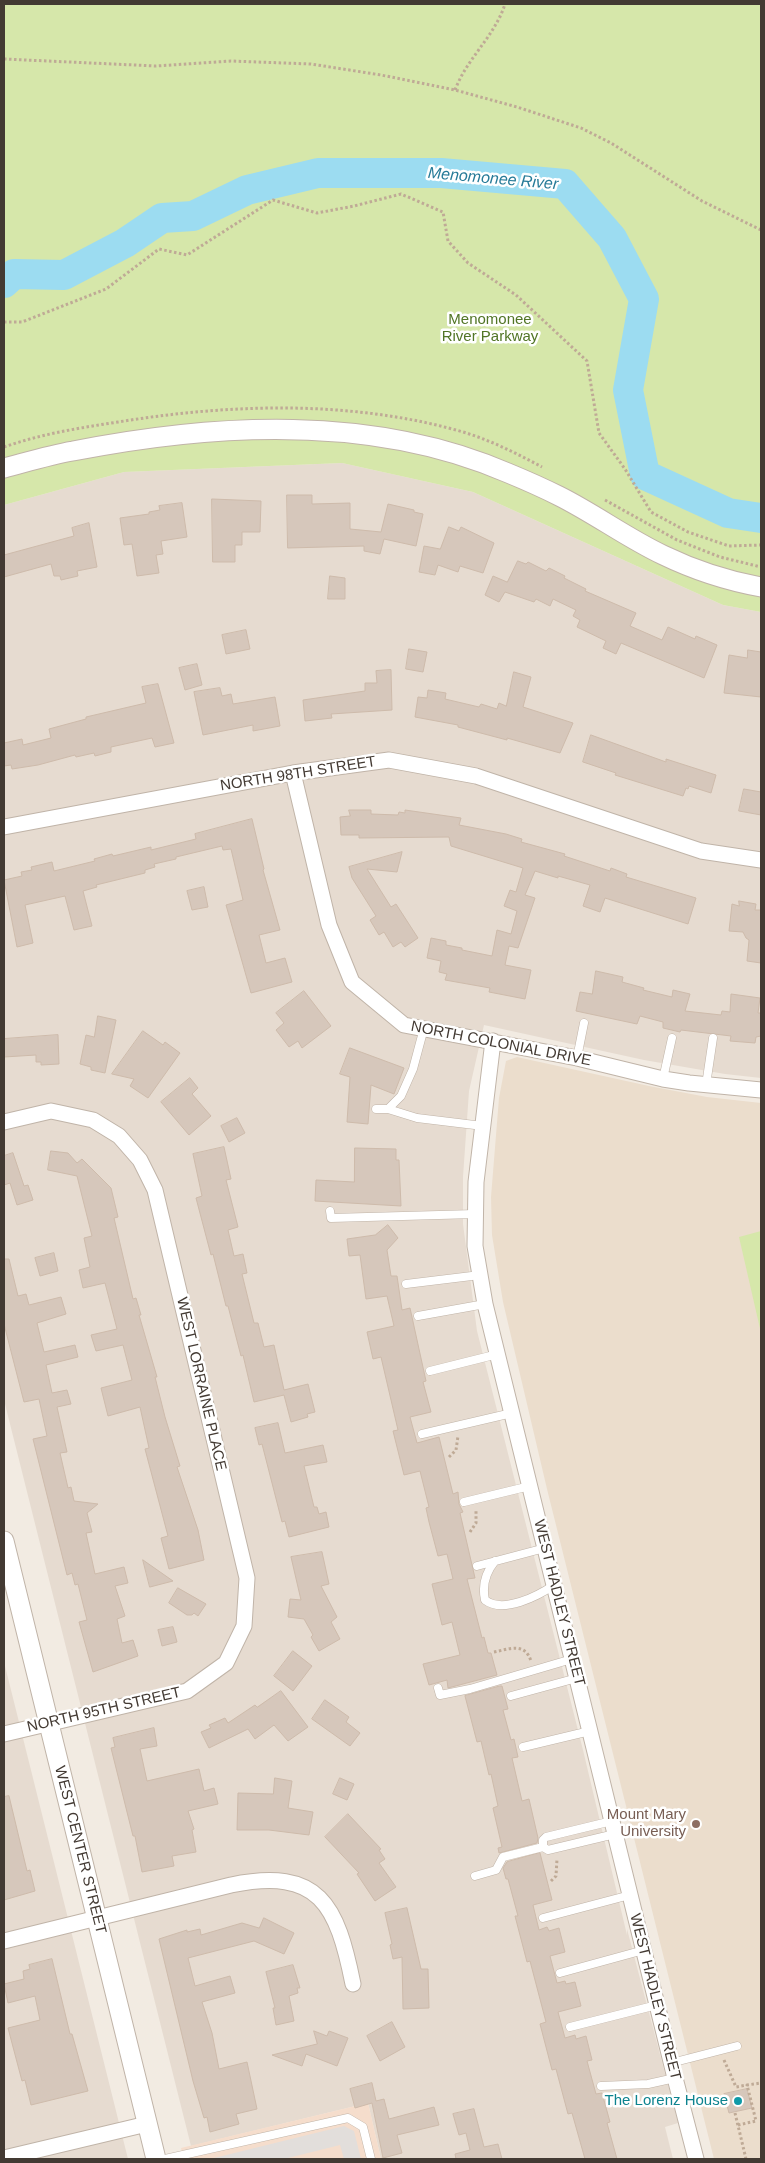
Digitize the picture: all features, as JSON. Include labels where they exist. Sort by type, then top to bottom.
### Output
[{"type":"street","points":[[4,468],[72,451],[171,436],[222,432],[294,430],[390,437],[427,445],[507,472],[560,496],[663,555],[711,574],[761,587]]},
{"type":"street","name":"NORTH 98TH STREET","points":[[4,827],[293,772],[389,760],[476,776],[701,851],[761,860]]},
{"type":"street","name":"NORTH COLONIAL DRIVE","points":[[293,772],[329,925],[352,982],[404,1025],[577,1058],[663,1079],[761,1090]]},
{"type":"street","name":"WEST HADLEY STREET","points":[[493,1041],[476,1182],[475,1246],[485,1304],[696,2159]]},
{"type":"street","name":"WEST LORRAINE PLACE","points":[[4,1122],[50,1111],[93,1120],[119,1136],[140,1160],[155,1190],[247,1578]]},
{"type":"street","name":"WEST CENTER STREET","points":[[4,1541],[156,2159]]},
{"type":"street","name":"NORTH 95TH STREET","points":[[4,1734],[187,1691],[226,1663],[244,1626],[247,1578]]},
{"type":"street","points":[[4,1941],[231,1885],[252,1881],[285,1880],[311,1891],[332,1915],[341,1932],[353,1984]]},
{"type":"street","points":[[4,2158],[26,2156],[147,2124]]},
{"type":"lane","points":[[577,1058],[584,1023]]},
{"type":"lane","points":[[388,1109],[402,1096],[414,1069],[424,1028]]},
{"type":"lane","points":[[663,1079],[672,1038]]},
{"type":"lane","points":[[706,1085],[713,1038]]},
{"type":"lane","points":[[376,1108],[388,1109],[417,1118],[482,1126]]},
{"type":"lane","points":[[330,1211],[331,1218],[476,1214]]},
{"type":"lane","points":[[406,1284],[480,1275]]},
{"type":"lane","points":[[418,1316],[485,1304]]},
{"type":"lane","points":[[430,1371],[498,1354]]},
{"type":"lane","points":[[422,1434],[512,1413]]},
{"type":"lane","points":[[464,1502],[530,1486]]},
{"type":"lane","points":[[477,1566],[545,1548]]},
{"type":"lane","points":[[495,1561],[490,1567],[484,1584],[485,1600],[491,1604],[497,1606],[524,1600],[554,1586]]},
{"type":"lane","points":[[438,1688],[440,1695],[470,1689],[572,1659]]},
{"type":"lane","points":[[510,1696],[577,1678]]},
{"type":"lane","points":[[523,1747],[590,1731]]},
{"type":"lane","points":[[543,1846],[543,1840],[546,1837],[613,1827]]},
{"type":"lane","points":[[543,1846],[548,1850],[563,1847],[613,1827]]},
{"type":"lane","points":[[475,1876],[496,1870],[503,1857],[543,1846]]},
{"type":"lane","points":[[543,1918],[630,1895]]},
{"type":"lane","points":[[560,1973],[644,1950]]},
{"type":"lane","points":[[570,2027],[657,2005]]},
{"type":"lane","points":[[601,2086],[648,2084],[720,2050],[736,2046]]},
{"type":"lane","points":[[165,2159],[348,2118],[363,2127],[371,2159]]},
{"type":"path","points":[[455,90],[470,61],[501,16],[505,4]]},
{"type":"path","points":[[4,60],[156,66],[231,61],[311,64],[381,75],[455,90],[517,107],[581,128],[610,143],[702,201],[761,230]]},
{"type":"path","points":[[4,322],[22,322],[106,289],[159,249],[187,255],[273,200],[317,213],[401,194],[443,212],[448,241],[468,263],[516,295],[587,362],[599,433],[625,469],[651,512],[688,532],[729,546],[761,545]]},
{"type":"path","points":[[449,1457],[456,1450],[458,1437],[456,1426]]},
{"type":"path","points":[[470,1532],[476,1518],[474,1500]]},
{"type":"path","points":[[494,1652],[515,1647],[523,1649],[529,1655],[533,1671]]},
{"type":"path","points":[[551,1882],[556,1876],[557,1859],[563,1847]]},
{"type":"path","points":[[720,2050],[736,2087],[761,2083]]},
{"type":"path","points":[[738,2125],[756,2121],[747,2085]]},
{"type":"path","points":[[735,2113],[746,2159]]},
{"type":"shaded area","points":[[342,463],[473,492],[723,605],[761,612],[761,1078],[725,1074],[644,1060],[484,1025],[469,1091],[463,1177],[463,1224],[477,1331],[583,1750],[627,1935],[627,1929],[678,2123],[665,2127],[673,2159],[381,2159],[368,2103],[191,2146],[4,1400],[4,505],[124,472]]},
{"type":"shaded area","name":"Mount Mary University","points":[[517,1057],[707,1097],[761,1103],[761,2159],[714,2159],[547,1489],[503,1302],[492,1235],[491,1197],[499,1098],[506,1061]]},
{"type":"shaded area","points":[[4,1662],[128,2159],[4,2159]]},
{"type":"shaded area","points":[[368,2103],[381,2159],[184,2159],[181,2148]]},
{"type":"shaded area","points":[[344,2126],[354,2131],[361,2159],[344,2159],[340,2145],[284,2159],[210,2159]]},
{"type":"green space","name":"Menomonee River Parkway","points":[[4,4],[761,4],[761,612],[723,605],[473,492],[342,463],[124,472],[4,505]]},
{"type":"green space","points":[[761,1231],[761,1333],[739,1237]]},
{"type":"building","points":[[287,495],[312,495],[312,504],[350,503],[350,529],[381,532],[388,504],[414,510],[414,512],[423,514],[416,546],[384,539],[380,554],[364,551],[364,546],[288,548]]},
{"type":"building","points":[[212,499],[261,501],[260,532],[242,532],[242,545],[235,545],[235,562],[213,562]]},
{"type":"building","points":[[182,503],[187,537],[161,541],[163,554],[156,555],[159,573],[137,576],[132,544],[124,545],[120,518],[149,514],[149,512],[160,510],[159,506]]},
{"type":"building","points":[[89,523],[97,567],[77,571],[78,576],[61,580],[60,576],[54,576],[51,564],[4,577],[4,555],[74,536],[72,528]]},
{"type":"building","points":[[449,527],[459,531],[461,527],[494,543],[483,573],[460,566],[458,572],[438,565],[435,575],[419,572],[424,546],[440,549]]},
{"type":"building","points":[[518,561],[526,564],[528,562],[546,571],[549,568],[586,589],[585,591],[636,613],[630,626],[662,640],[668,627],[695,639],[696,636],[717,645],[704,678],[621,643],[616,654],[603,648],[606,641],[577,627],[580,620],[573,616],[576,610],[553,599],[550,606],[536,599],[534,602],[505,592],[499,602],[485,595],[493,576],[507,582]]},
{"type":"building","points":[[330,576],[345,578],[345,599],[328,599]]},
{"type":"building","points":[[246,630],[250,649],[226,654],[222,635]]},
{"type":"building","points":[[409,649],[427,652],[423,672],[406,669]]},
{"type":"building","points":[[748,650],[761,652],[761,697],[724,693],[729,655],[747,658]]},
{"type":"building","points":[[197,664],[202,685],[185,690],[179,668]]},
{"type":"building","points":[[391,670],[392,710],[331,714],[332,718],[305,721],[303,700],[365,691],[365,683],[377,683],[376,671]]},
{"type":"building","points":[[514,672],[531,677],[523,707],[573,723],[560,753],[458,727],[458,725],[415,717],[418,697],[427,698],[428,690],[446,693],[445,699],[479,707],[481,704],[497,709],[499,703],[506,706]]},
{"type":"building","points":[[158,684],[174,743],[155,747],[152,738],[111,747],[111,752],[95,756],[94,753],[76,757],[75,755],[38,765],[12,769],[11,765],[4,766],[4,743],[22,739],[23,745],[51,738],[49,729],[86,719],[86,717],[146,703],[142,687]]},
{"type":"building","points":[[220,688],[222,696],[231,694],[233,704],[275,697],[280,726],[253,731],[253,725],[203,735],[194,692]]},
{"type":"building","points":[[591,735],[666,762],[666,759],[716,775],[711,793],[689,786],[688,789],[686,788],[683,796],[615,775],[616,773],[583,762]]},
{"type":"building","points":[[744,789],[761,792],[761,815],[739,811]]},
{"type":"building","points":[[349,810],[371,810],[371,814],[398,815],[399,812],[405,813],[405,810],[461,818],[459,825],[506,834],[522,839],[521,842],[565,854],[564,856],[610,871],[611,868],[627,874],[626,877],[696,898],[688,924],[605,898],[600,912],[583,906],[590,885],[535,871],[525,895],[535,898],[518,948],[509,946],[505,965],[531,970],[525,999],[489,992],[490,988],[445,980],[447,974],[439,972],[441,961],[427,958],[431,938],[446,941],[446,945],[462,948],[462,950],[492,956],[497,930],[511,934],[517,911],[504,906],[510,890],[516,892],[523,868],[451,846],[449,837],[359,838],[359,835],[341,835],[340,817],[350,816]]},
{"type":"building","points":[[252,819],[263,870],[280,930],[259,935],[266,963],[285,958],[292,982],[251,993],[226,905],[243,900],[231,849],[223,850],[222,846],[154,864],[155,867],[145,870],[145,873],[96,885],[97,887],[83,891],[92,926],[74,930],[65,896],[25,905],[33,943],[17,947],[4,880],[22,876],[21,872],[32,870],[31,867],[52,862],[54,871],[95,861],[94,859],[112,854],[113,856],[151,847],[151,850],[196,839],[195,834]]},
{"type":"building","points":[[402,852],[397,872],[367,869],[391,907],[396,904],[418,938],[405,947],[401,942],[393,947],[384,932],[379,935],[370,920],[376,916],[352,878],[349,867]]},
{"type":"building","points":[[204,887],[208,907],[192,910],[187,891]]},
{"type":"building","points":[[739,901],[756,904],[755,910],[761,910],[761,963],[747,961],[749,940],[743,932],[729,931],[732,904],[739,906]]},
{"type":"building","points":[[596,971],[623,977],[622,982],[644,988],[643,990],[672,997],[673,990],[690,994],[685,1011],[721,1015],[722,1011],[730,1012],[731,994],[760,998],[758,1013],[761,1013],[761,1036],[756,1037],[755,1043],[730,1041],[731,1036],[681,1030],[680,1032],[663,1028],[663,1022],[640,1016],[637,1024],[576,1011],[580,992],[592,994]]},
{"type":"building","points":[[304,991],[331,1026],[302,1048],[298,1041],[289,1047],[276,1030],[284,1023],[276,1013]]},
{"type":"building","points":[[98,1016],[116,1020],[105,1073],[91,1070],[91,1067],[80,1064],[86,1035],[94,1037]]},
{"type":"building","points":[[143,1031],[163,1045],[165,1042],[180,1053],[148,1098],[130,1086],[134,1079],[112,1074]]},
{"type":"building","points":[[58,1035],[59,1064],[41,1065],[41,1062],[36,1062],[36,1055],[4,1057],[4,1039]]},
{"type":"building","points":[[350,1048],[404,1068],[394,1094],[371,1085],[368,1124],[347,1122],[350,1077],[340,1074]]},
{"type":"building","points":[[190,1078],[198,1088],[192,1094],[211,1116],[189,1135],[161,1102]]},
{"type":"building","points":[[237,1118],[245,1133],[229,1142],[221,1126]]},
{"type":"building","points":[[224,1147],[231,1179],[226,1180],[238,1227],[228,1230],[234,1256],[243,1254],[247,1273],[242,1274],[254,1323],[258,1323],[264,1347],[274,1345],[284,1390],[308,1384],[315,1412],[307,1414],[308,1417],[291,1422],[284,1395],[254,1402],[243,1355],[241,1356],[196,1198],[202,1196],[193,1154]]},
{"type":"building","points":[[355,1148],[396,1149],[396,1160],[399,1160],[401,1206],[315,1201],[316,1180],[354,1182]]},
{"type":"building","points":[[51,1151],[68,1153],[77,1163],[82,1159],[111,1188],[118,1217],[114,1218],[133,1299],[136,1298],[141,1315],[139,1315],[157,1377],[155,1377],[165,1417],[180,1466],[177,1467],[198,1530],[204,1560],[169,1569],[161,1538],[168,1536],[145,1449],[149,1448],[140,1407],[108,1416],[101,1388],[132,1380],[123,1345],[96,1351],[91,1335],[117,1329],[105,1283],[83,1288],[79,1270],[90,1267],[84,1238],[92,1236],[77,1176],[48,1170]]},
{"type":"building","points":[[13,1153],[24,1186],[28,1185],[33,1200],[17,1205],[10,1183],[4,1185],[4,1156]]},
{"type":"building","points":[[388,1225],[398,1238],[387,1250],[391,1276],[397,1276],[402,1310],[410,1308],[426,1381],[423,1382],[431,1412],[410,1417],[417,1443],[439,1437],[453,1494],[458,1492],[459,1504],[463,1512],[460,1513],[475,1578],[467,1579],[482,1638],[484,1637],[488,1653],[491,1653],[497,1675],[448,1688],[447,1680],[429,1685],[423,1664],[460,1655],[452,1622],[442,1625],[432,1584],[453,1579],[447,1554],[438,1556],[426,1508],[429,1507],[420,1471],[404,1475],[393,1431],[398,1430],[381,1357],[373,1359],[367,1332],[394,1326],[387,1296],[366,1299],[360,1255],[349,1256],[347,1239],[375,1235]]},
{"type":"building","points":[[54,1253],[58,1271],[40,1276],[35,1258]]},
{"type":"building","points":[[4,1259],[9,1259],[18,1296],[26,1294],[29,1305],[61,1297],[66,1314],[37,1323],[44,1352],[75,1345],[78,1357],[46,1365],[52,1393],[67,1390],[71,1404],[57,1407],[67,1452],[60,1453],[68,1488],[71,1487],[74,1501],[98,1504],[87,1513],[92,1532],[86,1533],[95,1574],[124,1567],[128,1583],[115,1586],[125,1616],[117,1619],[122,1643],[133,1640],[138,1656],[93,1672],[79,1622],[87,1620],[78,1584],[75,1585],[72,1573],[67,1575],[33,1439],[47,1436],[39,1399],[24,1402],[4,1324]]},
{"type":"building","points":[[278,1423],[285,1453],[323,1445],[327,1462],[304,1466],[314,1507],[317,1507],[319,1514],[326,1512],[329,1527],[289,1537],[285,1521],[282,1522],[262,1444],[259,1445],[255,1428]]},
{"type":"building","points":[[322,1552],[329,1584],[321,1586],[337,1617],[331,1622],[340,1639],[319,1651],[304,1619],[288,1617],[290,1599],[301,1600],[291,1557]]},
{"type":"building","points":[[143,1560],[173,1581],[150,1587]]},
{"type":"building","points":[[178,1588],[206,1604],[198,1616],[194,1613],[187,1615],[169,1603]]},
{"type":"building","points":[[173,1627],[177,1642],[162,1646],[158,1630]]},
{"type":"building","points":[[293,1651],[312,1666],[293,1691],[274,1676]]},
{"type":"building","points":[[502,1686],[508,1709],[503,1710],[511,1740],[514,1739],[518,1757],[512,1758],[522,1801],[529,1799],[538,1838],[537,1843],[499,1853],[498,1848],[502,1847],[493,1808],[498,1806],[491,1774],[489,1775],[481,1741],[477,1742],[465,1696]]},
{"type":"building","points":[[281,1691],[308,1727],[288,1741],[274,1725],[255,1739],[248,1729],[209,1748],[201,1732],[211,1728],[209,1725],[225,1718],[228,1723]]},
{"type":"building","points":[[325,1700],[349,1717],[346,1722],[360,1733],[350,1746],[312,1719]]},
{"type":"building","points":[[154,1728],[157,1746],[140,1749],[147,1781],[199,1769],[204,1791],[214,1788],[218,1804],[188,1811],[194,1829],[192,1830],[196,1852],[172,1856],[174,1866],[142,1872],[135,1836],[133,1836],[111,1748],[115,1747],[113,1738]]},
{"type":"building","points":[[275,1778],[292,1781],[288,1808],[313,1812],[309,1835],[269,1830],[237,1830],[238,1793],[273,1794]]},
{"type":"building","points":[[340,1778],[354,1784],[347,1800],[333,1794]]},
{"type":"building","points":[[9,1796],[27,1871],[30,1870],[35,1891],[4,1900],[4,1797]]},
{"type":"building","points":[[348,1814],[381,1849],[379,1850],[385,1859],[379,1863],[396,1887],[375,1901],[357,1874],[359,1873],[325,1837]]},
{"type":"building","points":[[540,1853],[552,1900],[533,1905],[539,1930],[547,1927],[549,1931],[559,1928],[565,1952],[550,1956],[557,1983],[565,1981],[566,1984],[575,1982],[581,2006],[558,2012],[565,2038],[575,2035],[576,2039],[586,2036],[592,2060],[587,2061],[596,2094],[602,2093],[610,2122],[607,2123],[617,2159],[585,2159],[572,2113],[568,2114],[556,2069],[552,2070],[540,2024],[546,2022],[530,1961],[527,1962],[515,1916],[518,1916],[503,1868],[507,1862]]},
{"type":"building","points":[[407,1908],[421,1969],[428,1969],[429,2008],[403,2009],[402,1957],[393,1959],[390,1945],[392,1944],[385,1913]]},
{"type":"building","points":[[264,1918],[294,1933],[284,1954],[254,1941],[188,1958],[195,1986],[230,1976],[235,1993],[202,2002],[212,2033],[219,2069],[247,2062],[257,2109],[236,2114],[239,2124],[210,2132],[207,2117],[204,2118],[193,2081],[159,1939],[187,1930],[187,1932],[200,1929],[201,1935],[242,1923],[259,1928]]},
{"type":"building","points":[[52,1959],[70,2034],[72,2034],[88,2091],[31,2105],[25,2080],[22,2081],[8,2028],[40,2020],[35,1996],[8,2003],[4,1984],[24,1979],[23,1971],[30,1969],[29,1965]]},
{"type":"building","points":[[293,1965],[300,1988],[297,1988],[298,1993],[289,1996],[294,2021],[276,2025],[273,2008],[275,2008],[266,1972]]},
{"type":"building","points":[[392,2022],[405,2047],[380,2061],[367,2036]]},
{"type":"building","points":[[314,2031],[327,2036],[329,2031],[348,2038],[337,2066],[306,2054],[302,2066],[272,2055],[317,2044]]},
{"type":"building","points":[[372,2083],[376,2101],[384,2099],[389,2119],[434,2107],[439,2125],[397,2135],[402,2153],[383,2158],[372,2103],[355,2108],[350,2089]]},
{"type":"building","name":"The Lorenz House","points":[[747,2089],[752,2108],[729,2113],[724,2094]]},
{"type":"building","points":[[474,2109],[484,2147],[498,2144],[502,2159],[456,2159],[455,2154],[470,2150],[466,2133],[459,2135],[453,2114]]},
{"type":"waterway","name":"Menomonee River","points":[[4,283],[14,274],[64,275],[125,243],[162,218],[193,216],[247,190],[318,173],[441,173],[565,184],[612,238],[644,299],[628,390],[645,475],[728,513],[761,518]]},
{"type":"place","name":"Mount Mary University","points":[[696,1824]]},
{"type":"place","name":"The Lorenz House","points":[[738,2101]]}]
